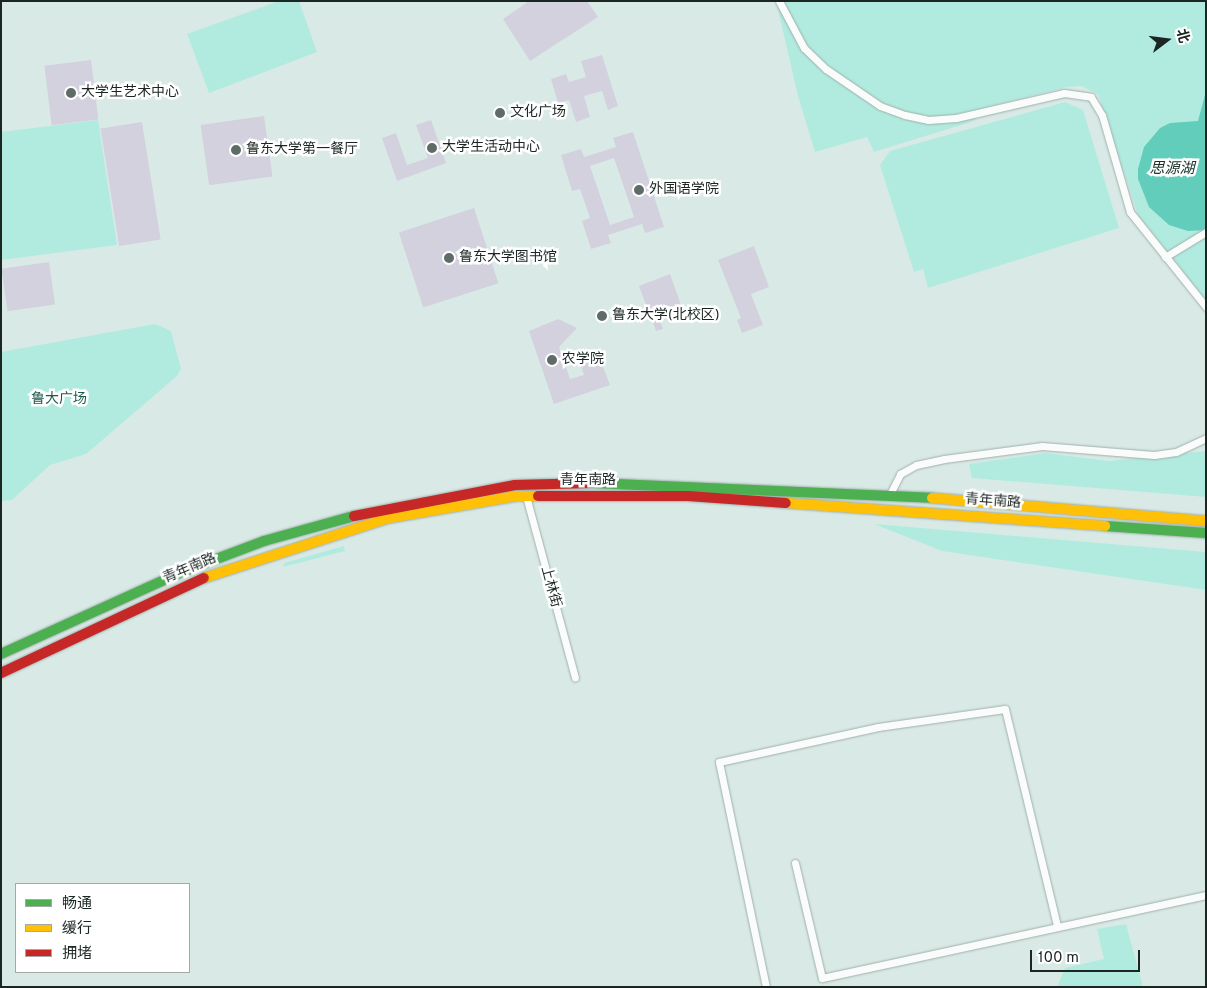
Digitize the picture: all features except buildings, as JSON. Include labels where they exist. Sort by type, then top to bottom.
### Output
[{"type":"main road","name":"青年南路","points":[[1,654],[229,553],[331,521],[448,495],[561,482],[889,496],[1206,521]]},
{"type":"main road","name":"青年南路","points":[[1,673],[185,585],[269,554],[389,518],[526,496],[688,496],[1206,533]]},
{"type":"street","points":[[779,1],[804,48],[826,69],[880,106],[905,115],[928,120],[956,118],[1064,93],[1091,97],[1102,115],[1130,212],[1206,307]]},
{"type":"street","points":[[1165,257],[1206,232]]},
{"type":"street","points":[[889,496],[900,474],[916,465],[944,459],[1042,446],[1154,455],[1176,452],[1206,438]]},
{"type":"street","name":"上林街","points":[[526,496],[575,678]]},
{"type":"street","points":[[766,987],[719,762],[878,727],[1005,708],[1058,926]]},
{"type":"street","points":[[795,862],[822,978],[1206,895]]},
{"type":"green space","points":[[279,1],[299,1],[317,52],[209,93],[187,34]]},
{"type":"green space","points":[[776,1],[1206,1],[1206,300],[1138,215],[1098,94],[1081,86],[1067,87],[983,108],[974,121],[874,152],[867,137],[815,152],[798,96]]},
{"type":"green space","points":[[1065,102],[1083,110],[1119,228],[928,288],[923,269],[914,272],[880,165],[890,151]]},
{"type":"green space","points":[[98,120],[117,245],[1,260],[1,132]]},
{"type":"green space","name":"鲁大广场","points":[[155,324],[171,331],[181,369],[177,376],[86,454],[50,465],[12,500],[1,501],[1,352]]},
{"type":"green space","points":[[1206,451],[1206,497],[972,478],[969,464],[1045,453],[1109,461]]},
{"type":"green space","points":[[874,524],[1206,552],[1206,590],[942,551]]},
{"type":"green space","points":[[344,546],[345,551],[283,567],[284,563]]},
{"type":"green space","points":[[1126,924],[1143,987],[1057,987],[1065,968],[1104,959],[1097,929]]},
{"type":"water","name":"思源湖","points":[[1206,91],[1206,230],[1188,231],[1169,225],[1149,207],[1138,179],[1138,169],[1144,147],[1160,128],[1170,123],[1198,121]]},
{"type":"traffic: fast","points":[[592,483],[932,498]]},
{"type":"traffic: fast","points":[[1,654],[182,572],[264,541],[354,516]]},
{"type":"traffic: fast","points":[[1105,526],[1206,533]]},
{"type":"traffic: slow","points":[[204,578],[389,518],[516,496],[538,496]]},
{"type":"traffic: slow","points":[[932,498],[1206,521]]},
{"type":"traffic: slow","points":[[786,503],[1105,526]]},
{"type":"traffic: jam","points":[[354,516],[515,485],[592,483]]},
{"type":"traffic: jam","points":[[538,496],[688,496],[786,503]]},
{"type":"traffic: jam","points":[[1,673],[204,578]]},
{"type":"place","name":"大学生艺术中心","points":[[71,93]]},
{"type":"place","name":"文化广场","points":[[500,113]]},
{"type":"place","name":"大学生活动中心","points":[[432,148]]},
{"type":"place","name":"鲁东大学第一餐厅","points":[[236,150]]},
{"type":"place","name":"外国语学院","points":[[639,190]]},
{"type":"place","name":"鲁东大学图书馆","points":[[449,258]]},
{"type":"place","name":"鲁东大学(北校区)","points":[[602,316]]},
{"type":"place","name":"农学院","points":[[552,360]]}]
